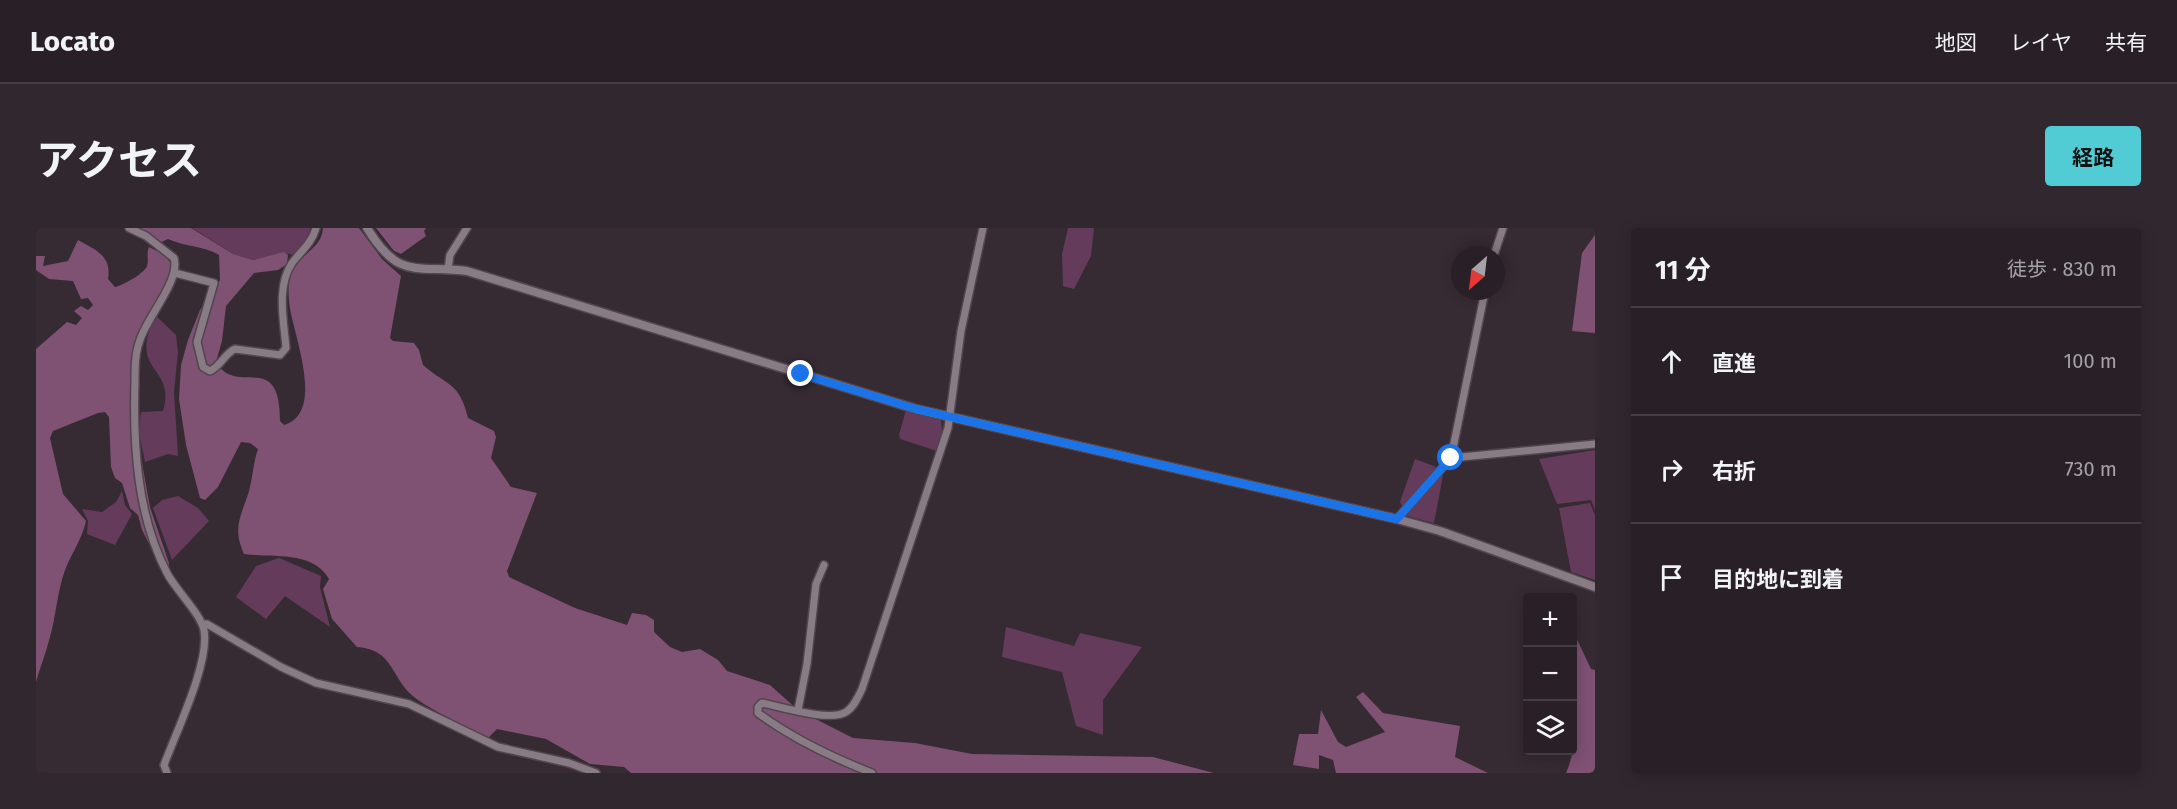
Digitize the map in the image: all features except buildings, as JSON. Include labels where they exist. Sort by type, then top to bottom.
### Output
[{"type":"street","points":[[129,228],[146,236],[174,258],[175,273],[140,340],[135,382],[140,486],[153,544],[176,590],[202,624],[204,635],[194,689],[165,765],[167,773]]},
{"type":"street","points":[[175,273],[214,283],[196,342],[202,366],[210,371],[220,366],[230,351],[235,349],[280,355],[286,348],[283,298],[285,278],[291,264],[314,237],[316,228]]},
{"type":"street","points":[[367,228],[381,251],[392,260],[419,269],[448,269],[502,281],[916,409],[1397,519],[1440,531],[1595,587]]},
{"type":"street","points":[[448,269],[450,255],[467,228]]},
{"type":"street","points":[[872,773],[823,752],[780,729],[758,713],[762,703],[823,715],[841,714],[853,707],[862,689],[950,416],[961,331],[983,228]]},
{"type":"street","points":[[1497,246],[1503,228]]},
{"type":"street","points":[[1397,519],[1451,458],[1483,300]]},
{"type":"street","points":[[1451,458],[1595,444]]},
{"type":"street","points":[[798,710],[807,663],[816,584],[824,565]]},
{"type":"street","points":[[202,624],[207,624],[280,667],[316,683],[409,704],[441,717],[467,734],[498,747],[569,763],[596,773]]},
{"type":"shaded area","points":[[134,228],[191,228],[233,254],[253,260],[284,252],[288,255],[287,264],[278,270],[254,273],[226,306],[222,341],[216,362],[225,372],[235,376],[265,380],[273,386],[278,399],[280,421],[284,425],[297,417],[303,404],[305,387],[289,300],[291,275],[298,263],[316,245],[323,228],[359,228],[382,259],[401,276],[390,338],[393,341],[414,343],[419,350],[423,365],[452,386],[461,397],[468,418],[494,431],[496,437],[491,458],[511,487],[537,493],[507,571],[509,577],[575,608],[627,625],[632,613],[646,615],[654,620],[654,632],[670,647],[682,652],[700,649],[718,660],[727,671],[770,685],[798,710],[853,738],[915,743],[972,754],[1153,757],[1214,773],[631,773],[624,767],[590,764],[546,739],[497,729],[488,738],[421,702],[406,690],[391,666],[379,653],[357,647],[332,619],[323,589],[329,579],[313,563],[291,557],[244,554],[238,529],[258,449],[250,443],[241,442],[218,487],[205,500],[200,498],[186,445],[179,399],[181,365],[200,310],[220,280],[219,255],[206,249],[168,239],[155,245]]},
{"type":"shaded area","points":[[192,228],[310,228],[308,238],[294,255],[284,253],[253,260],[233,254]]},
{"type":"shaded area","points":[[376,228],[426,228],[424,231],[426,236],[401,254],[394,251]]},
{"type":"shaded area","points":[[1068,228],[1094,228],[1091,256],[1074,289],[1063,286],[1062,254]]},
{"type":"shaded area","points":[[1595,235],[1595,333],[1572,331],[1582,253]]},
{"type":"shaded area","points":[[78,240],[105,259],[109,271],[108,279],[115,287],[133,279],[145,269],[148,263],[149,247],[163,254],[171,263],[172,272],[148,317],[140,345],[132,408],[150,507],[169,563],[168,568],[161,567],[142,530],[138,515],[130,508],[122,483],[115,478],[111,467],[109,417],[105,412],[53,431],[50,438],[63,494],[86,521],[64,573],[47,649],[36,682],[36,349],[67,322],[76,325],[82,318],[74,311],[81,306],[88,310],[93,305],[88,298],[81,299],[73,281],[49,279],[36,270],[36,256],[45,256],[43,266],[68,261]]},
{"type":"shaded area","points":[[156,316],[176,335],[178,352],[174,392],[178,456],[168,454],[145,462],[139,432],[141,412],[163,411],[165,396],[164,385],[149,359],[146,348],[148,335]]},
{"type":"shaded area","points":[[906,410],[941,420],[942,432],[937,451],[900,439]]},
{"type":"shaded area","points":[[1595,450],[1595,510],[1591,500],[1557,504],[1539,459]]},
{"type":"shaded area","points":[[1415,459],[1434,466],[1443,475],[1434,523],[1407,516],[1400,502]]},
{"type":"shaded area","points":[[122,491],[125,505],[132,514],[115,545],[87,534],[88,521],[82,509],[102,512],[116,502]]},
{"type":"shaded area","points":[[178,496],[198,508],[209,521],[172,560],[153,508],[162,500]]},
{"type":"shaded area","points":[[1590,503],[1595,515],[1595,580],[1571,572],[1559,508]]},
{"type":"shaded area","points":[[279,558],[321,576],[320,587],[330,627],[285,596],[266,619],[236,597],[256,566]]},
{"type":"shaded area","points":[[1006,627],[1074,646],[1080,633],[1142,647],[1103,700],[1103,735],[1076,726],[1062,672],[1002,657]]},
{"type":"shaded area","points":[[1577,639],[1591,669],[1595,670],[1595,773],[1566,773],[1572,756],[1577,755]]},
{"type":"shaded area","points":[[1363,692],[1383,713],[1460,726],[1455,757],[1488,773],[1336,773],[1333,760],[1319,755],[1319,769],[1293,765],[1299,734],[1318,734],[1321,710],[1338,742],[1346,747],[1385,732],[1356,697]]},
{"type":"route","points":[[801,374],[916,409],[1002,430],[1130,456],[1397,519],[1451,458]]}]
